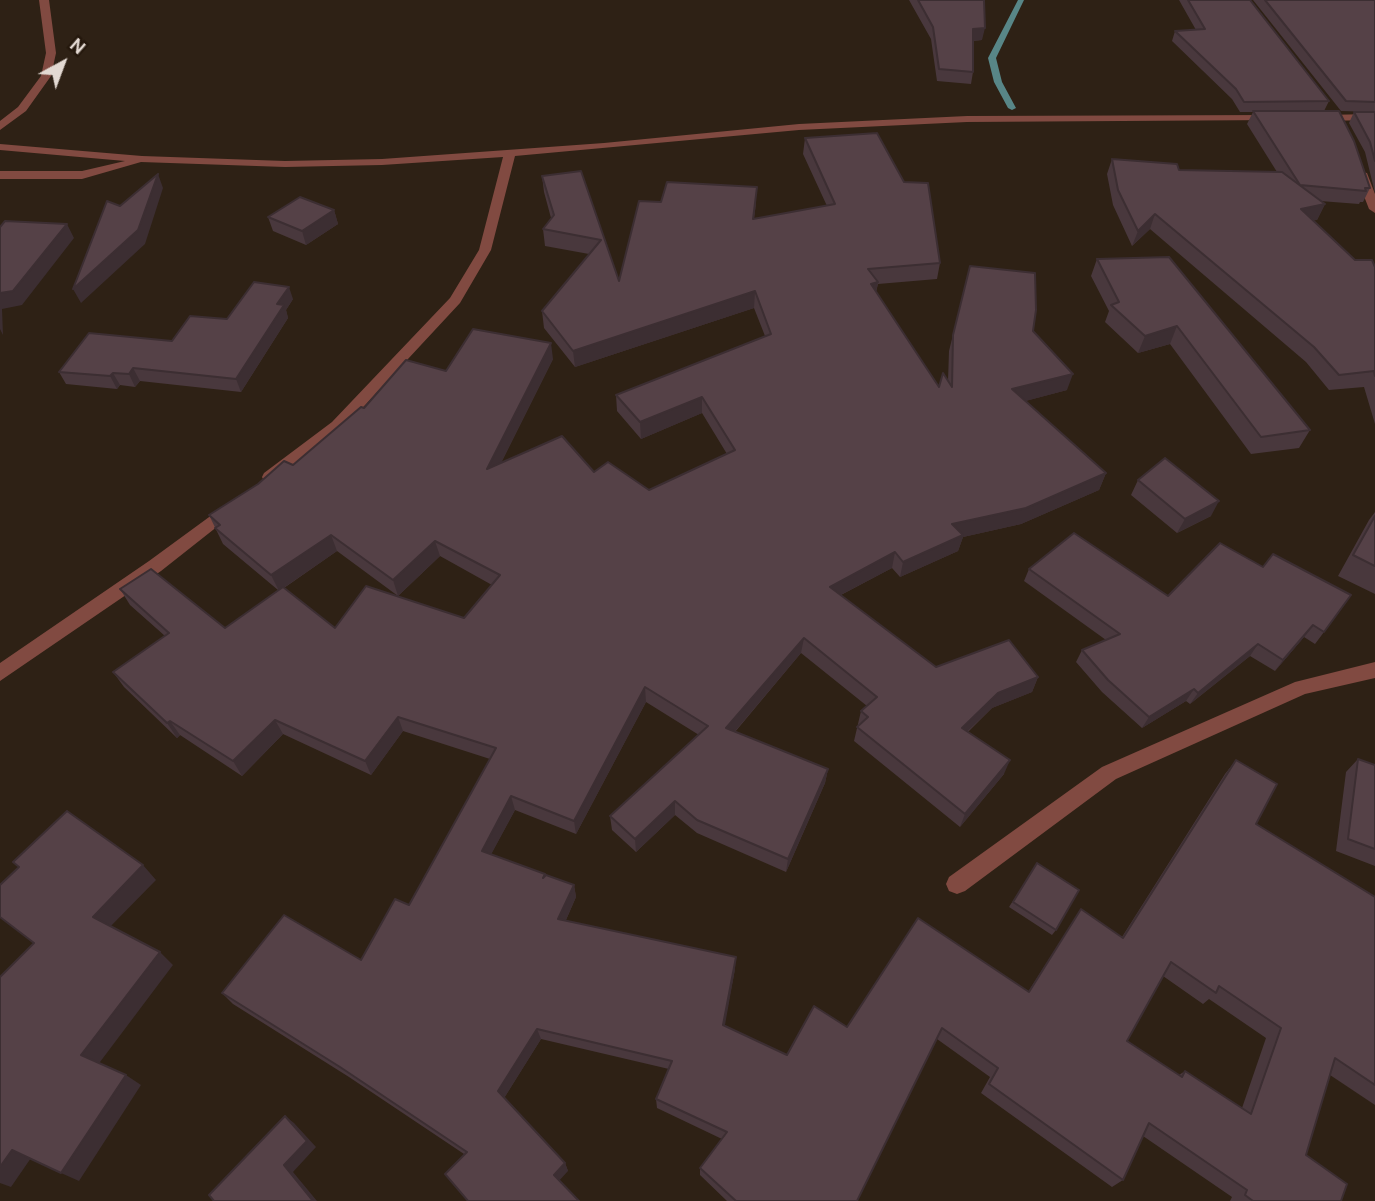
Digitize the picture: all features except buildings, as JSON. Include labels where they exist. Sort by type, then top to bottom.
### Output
[{"type":"street","points":[[0,127],[22,109],[46,76],[51,54],[44,0]]},
{"type":"street","points":[[1311,118],[1375,117]]},
{"type":"street","points":[[0,147],[142,159],[285,164],[382,162],[799,127],[967,119],[1283,118]]},
{"type":"street","points":[[0,673],[155,566],[337,426],[456,300],[485,250],[510,152]]},
{"type":"street","points":[[0,175],[82,175],[142,159]]},
{"type":"street","points":[[1359,166],[1375,209]]},
{"type":"street","points":[[957,884],[1109,773],[1302,687],[1375,670]]},
{"type":"waterway","points":[[1012,108],[998,82],[992,58],[1021,0]]}]
